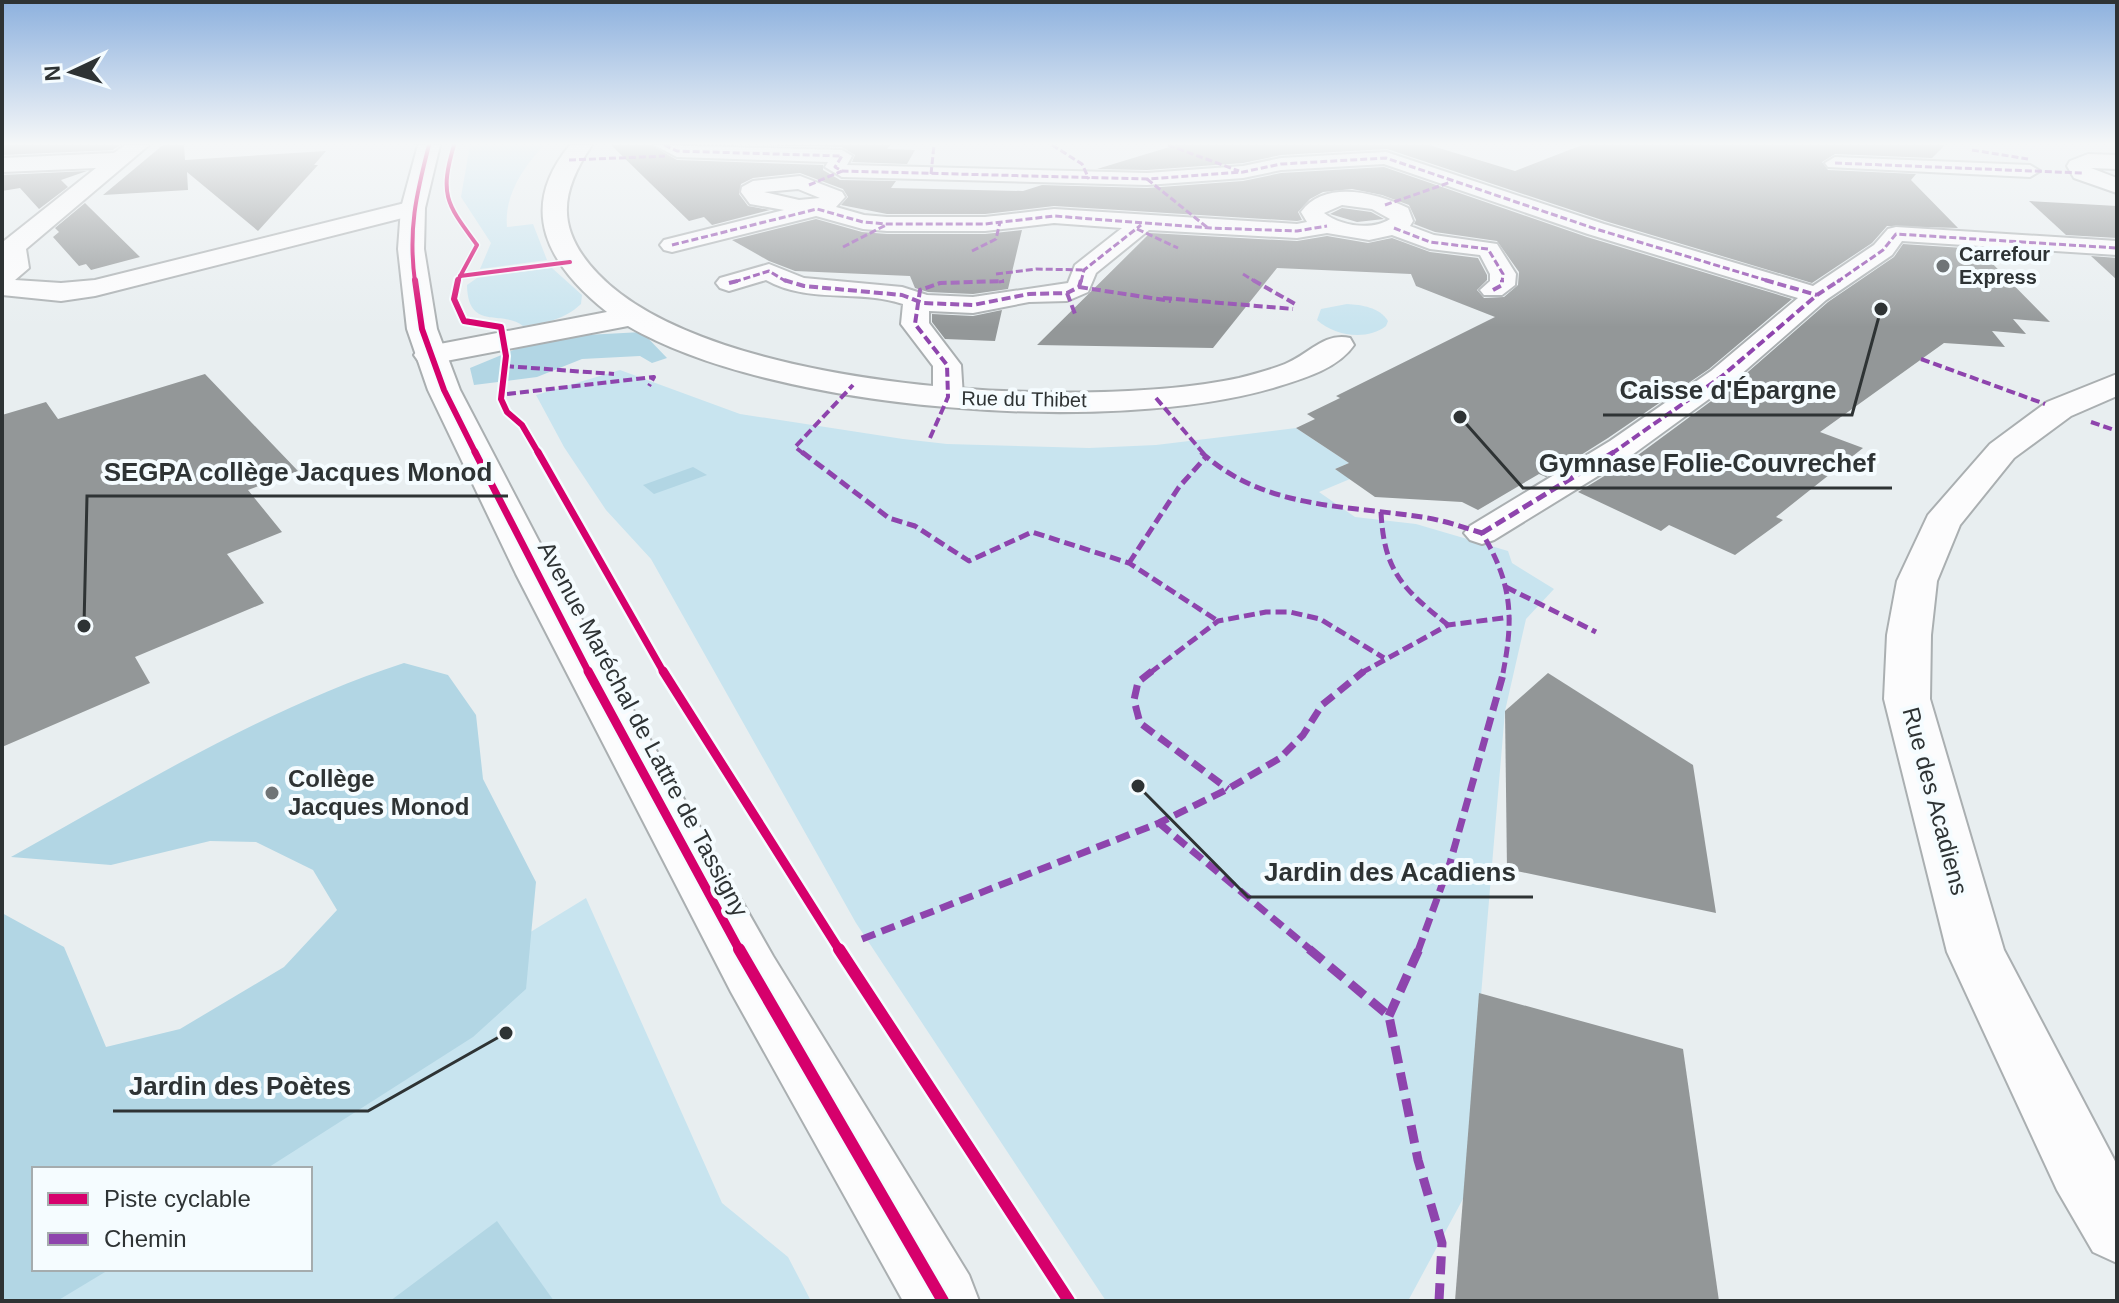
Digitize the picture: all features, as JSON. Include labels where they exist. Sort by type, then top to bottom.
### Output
[{"type":"street","points":[[2,276],[15,268],[13,247],[61,206]]},
{"type":"street","name":"Rue du Thibet","points":[[553,206],[556,229],[570,262],[633,316],[703,347],[837,383],[948,397],[1098,401],[1229,389],[1299,370],[1324,360],[1339,345]]},
{"type":"street","points":[[798,206],[863,222],[887,224],[985,224],[1054,216],[1208,228],[1297,231],[1327,226]]},
{"type":"street","points":[[672,245],[825,206]]},
{"type":"street","points":[[1180,206],[1208,228]]},
{"type":"street","points":[[1319,206],[1315,207],[1313,217],[1327,226],[1354,232],[1394,228],[1430,242],[1488,249],[1503,274],[1502,285],[1493,290]]},
{"type":"street","points":[[1387,206],[1400,213],[1402,221],[1394,228]]},
{"type":"street","points":[[1534,206],[1596,229],[1817,295]]},
{"type":"street","points":[[2,287],[61,292],[95,288],[413,208]]},
{"type":"street","name":"Avenue Maréchal de Lattre de Tassigny","points":[[413,208],[411,249],[422,329],[444,390],[536,574],[744,961],[943,1301]]},
{"type":"street","points":[[15,214],[53,212]]},
{"type":"street","points":[[729,283],[769,271],[790,283],[804,286],[916,299],[923,303],[973,305],[1029,294],[1067,293],[1079,287],[1084,270],[1141,225]]},
{"type":"street","points":[[1482,533],[1621,448],[1721,377],[1817,295],[1883,250],[1896,234],[2117,248]]},
{"type":"street","points":[[916,299],[915,324],[947,365],[948,397]]},
{"type":"street","points":[[430,355],[633,316]]},
{"type":"street","name":"Rue des Acadiens","points":[[2117,384],[2059,409],[2002,451],[1942,523],[1917,581],[1909,635],[1907,699],[1976,952],[2074,1154],[2117,1228]]},
{"type":"shaded area","points":[[467,206],[509,206],[507,227],[533,224],[547,260],[480,269],[491,243]]},
{"type":"shaded area","points":[[552,268],[582,295],[581,304],[561,317],[523,326],[515,321],[488,317],[473,309],[467,285],[477,278]]},
{"type":"shaded area","points":[[1347,304],[1375,310],[1388,321],[1386,326],[1370,334],[1351,335],[1332,330],[1317,320],[1321,309]]},
{"type":"shaded area","points":[[642,332],[667,358],[652,363],[640,356],[582,359],[537,377],[474,385],[470,368],[523,346],[586,335]]},
{"type":"shaded area","points":[[620,370],[740,414],[947,444],[1089,448],[1156,445],[1296,428],[1349,463],[1335,469],[1350,479],[1319,492],[1355,517],[1416,524],[1508,551],[1512,563],[1554,589],[1526,619],[1505,711],[1464,1197],[1408,1301],[1106,1301],[856,923],[651,559],[606,510],[564,447],[536,395]]},
{"type":"shaded area","points":[[693,467],[707,475],[654,494],[643,485]]},
{"type":"shaded area","points":[[404,663],[448,675],[476,715],[483,779],[536,882],[526,989],[473,1037],[269,1167],[32,1167],[32,1271],[107,1271],[57,1301],[2,1301],[2,913],[64,947],[106,1047],[180,1029],[284,967],[337,910],[313,870],[256,842],[210,841],[111,865],[11,857],[203,750],[353,681]]},
{"type":"shaded area","points":[[586,898],[722,1203],[788,1257],[811,1301],[2,1301],[32,1271],[312,1271],[312,1167],[147,1167]]},
{"type":"shaded area","points":[[497,1221],[554,1301],[390,1301]]},
{"type":"building","points":[[82,206],[88,206],[140,257],[91,270],[86,264],[79,266],[53,237],[59,232],[55,228]]},
{"type":"building","points":[[228,206],[281,206],[258,231]]},
{"type":"building","points":[[673,206],[748,206],[770,210],[712,225],[704,217],[689,221]]},
{"type":"building","points":[[845,206],[1304,206],[1298,212],[1302,220],[1297,221],[1054,206],[985,214],[887,214]]},
{"type":"building","points":[[1409,206],[1497,206],[1587,237],[1792,299],[1709,369],[1608,438],[1546,477],[1539,474],[1478,510],[1462,502],[1375,497],[1335,469],[1349,463],[1296,428],[1315,419],[1307,414],[1340,398],[1336,396],[1495,317],[1416,286],[1411,274],[1277,268],[1213,348],[1037,345],[1150,233],[1297,241],[1327,236],[1368,243],[1392,238],[1430,252],[1478,258],[1487,275],[1487,280],[1477,290],[1484,298],[1504,297],[1518,285],[1519,272],[1497,241],[1435,232],[1414,224],[1416,220]]},
{"type":"building","points":[[1559,206],[1936,206],[1958,228],[1887,226],[1872,243],[1812,283]]},
{"type":"building","points":[[2034,206],[2117,206],[2117,238],[2066,235]]},
{"type":"building","points":[[1342,208],[1371,212],[1384,219],[1357,222],[1330,214]]},
{"type":"building","points":[[816,219],[862,232],[887,234],[985,234],[1022,230],[1008,289],[973,294],[928,292],[915,288],[910,276],[795,271],[769,261],[732,240]]},
{"type":"building","points":[[1903,244],[1978,249],[2050,322],[2013,319],[2026,334],[1992,331],[2005,347],[1944,343],[1820,432],[1863,448],[1776,517],[1783,520],[1735,555],[1669,525],[1661,531],[1578,492],[1634,458],[1733,385],[1828,302],[1894,257]]},
{"type":"building","points":[[2091,256],[2117,258],[2117,280]]},
{"type":"building","points":[[1002,310],[995,341],[945,339],[932,322],[932,314],[973,316]]},
{"type":"building","points":[[205,374],[298,471],[248,490],[282,532],[227,554],[264,603],[135,657],[150,683],[2,747],[2,415],[46,402],[58,419]]},
{"type":"building","points":[[1548,673],[1693,765],[1716,913],[1507,869],[1505,711]]},
{"type":"building","points":[[1479,993],[1683,1049],[1719,1301],[1455,1301]]},
{"type":"marked path","points":[[1180,206],[1208,228]]},
{"type":"marked path","points":[[1527,206],[1817,295]]},
{"type":"marked path","points":[[672,245],[817,209],[863,222],[887,224],[985,224],[1054,216],[1211,228],[1297,231],[1327,226]]},
{"type":"marked path","points":[[972,251],[996,239],[1000,222]]},
{"type":"marked path","points":[[843,247],[886,225]]},
{"type":"marked path","points":[[729,283],[769,271],[790,283],[804,286],[902,295],[923,303],[973,305],[1029,294],[1067,293],[1079,287],[1084,270],[1141,225]]},
{"type":"marked path","points":[[1394,228],[1430,242],[1488,249],[1503,274],[1502,285],[1493,290]]},
{"type":"marked path","points":[[1137,229],[1178,248]]},
{"type":"marked path","points":[[1482,533],[1621,448],[1721,377],[1817,295],[1883,250],[1896,234],[2117,248]]},
{"type":"marked path","points":[[996,274],[1036,269],[1084,270]]},
{"type":"marked path","points":[[1243,274],[1295,304]]},
{"type":"marked path","points":[[930,438],[948,397],[947,365],[915,324],[920,290],[940,283],[1004,281]]},
{"type":"marked path","points":[[1079,287],[1102,293],[1148,295],[1171,301]]},
{"type":"marked path","points":[[1067,293],[1075,314]]},
{"type":"marked path","points":[[1163,298],[1293,309]]},
{"type":"marked path","points":[[1921,359],[2045,404]]},
{"type":"marked path","points":[[505,366],[614,374]]},
{"type":"marked path","points":[[507,394],[654,377],[649,386]]},
{"type":"marked path","points":[[853,385],[795,447],[889,518],[915,526],[969,561],[1032,532],[1129,563],[1218,621]]},
{"type":"marked path","points":[[1156,398],[1200,450],[1220,468],[1253,487],[1324,506],[1423,517],[1482,533],[1503,574],[1511,619],[1498,694],[1439,895],[1389,1016]]},
{"type":"marked path","points":[[2091,422],[2117,431]]},
{"type":"marked path","points":[[1129,563],[1179,487],[1206,457]]},
{"type":"marked path","points":[[1381,512],[1385,552],[1397,579],[1448,625]]},
{"type":"marked path","points":[[1506,587],[1596,632]]},
{"type":"marked path","points":[[1228,789],[1140,723],[1134,700],[1138,682],[1218,621],[1266,612],[1290,612],[1320,619],[1384,658]]},
{"type":"marked path","points":[[862,939],[1159,823],[1228,789],[1280,758],[1303,735],[1322,705],[1349,681],[1384,658],[1448,625],[1511,617]]},
{"type":"marked path","points":[[1159,823],[1389,1016],[1418,1160],[1442,1243],[1439,1301]]},
{"type":"cycle path","points":[[414,206],[411,249],[422,329],[444,390],[536,574],[752,974],[943,1301]]},
{"type":"cycle path","points":[[449,206],[477,245],[457,282],[454,299],[464,321],[501,327],[506,356],[500,392],[503,406],[522,425],[677,695],[1069,1301]]},
{"type":"cycle path","points":[[460,276],[570,262]]},
{"type":"place","name":"Carrefour Express","points":[[1943,266]]},
{"type":"place","name":"Caisse d'Épargne","points":[[1881,309]]},
{"type":"place","name":"Gymnase Folie-Couvrechef","points":[[1460,417]]},
{"type":"place","name":"SEGPA collège Jacques Monod","points":[[84,626]]},
{"type":"place","name":"Jardin des Acadiens","points":[[1138,786]]},
{"type":"place","name":"Collège Jacques Monod","points":[[272,793]]},
{"type":"place","name":"Jardin des Poètes","points":[[506,1033]]}]
